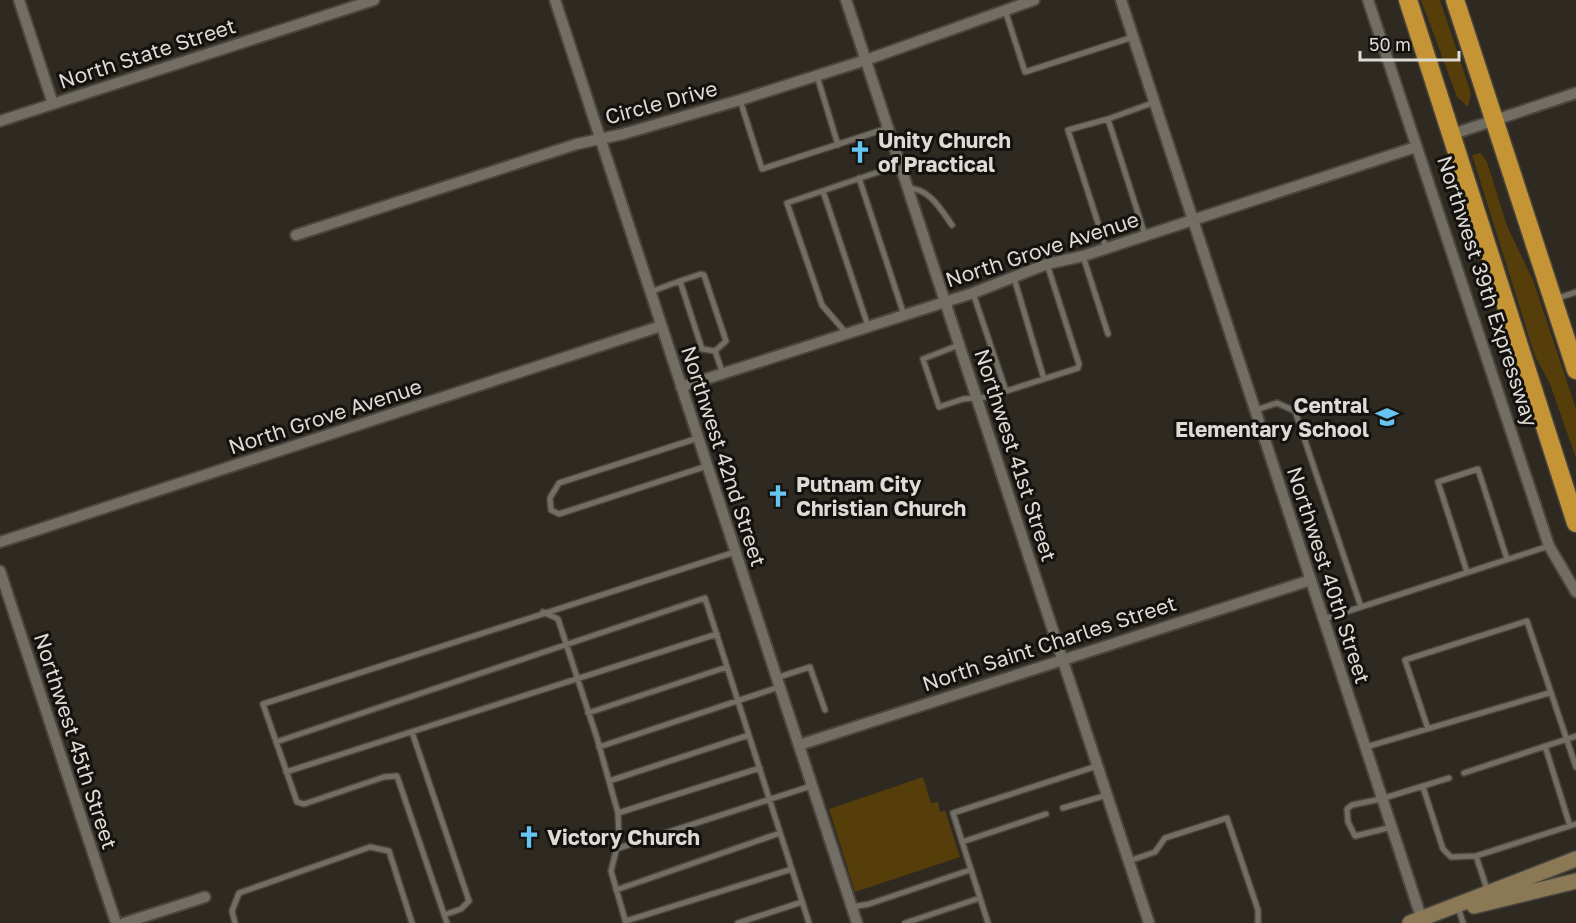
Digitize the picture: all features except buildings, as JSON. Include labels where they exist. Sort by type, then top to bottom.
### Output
[{"type":"highway","name":"Northwest 39th Expressway","points":[[1408,0],[1572,495],[1576,523]]},
{"type":"highway","points":[[1455,0],[1576,368]]},
{"type":"main road","points":[[1418,922],[1488,892],[1576,859]]},
{"type":"main road","points":[[1418,922],[1461,917],[1576,881]]},
{"type":"street","points":[[19,0],[53,104]]},
{"type":"street","name":"North State Street","points":[[0,121],[374,0]]},
{"type":"street","name":"Northwest 42nd Street","points":[[555,0],[857,923]]},
{"type":"street","name":"Northwest 41st Street","points":[[846,0],[890,128],[899,165],[1149,923]]},
{"type":"street","name":"Circle Drive","points":[[296,235],[577,144],[740,100],[816,76],[866,60],[1011,5],[1034,0]]},
{"type":"street","name":"Northwest 40th Street","points":[[1120,0],[1392,828],[1418,922]]},
{"type":"street","name":"Northwest 39th Expressway","points":[[1368,0],[1549,546],[1576,592]]},
{"type":"street","points":[[1453,134],[1576,93]]},
{"type":"street","name":"North Grove Avenue","points":[[681,387],[973,293],[1047,264],[1083,256],[1416,147]]},
{"type":"street","name":"North Grove Avenue","points":[[0,542],[661,326]]},
{"type":"street","name":"Northwest 45th Street","points":[[0,571],[116,923]]},
{"type":"street","name":"North Saint Charles Street","points":[[799,746],[1311,580]]},
{"type":"street","points":[[124,923],[205,897]]},
{"type":"lane","points":[[1011,5],[1025,72],[1133,37]]},
{"type":"lane","points":[[816,76],[838,145]]},
{"type":"lane","points":[[740,100],[762,169],[890,128]]},
{"type":"lane","points":[[1106,248],[1068,130],[1155,102]]},
{"type":"lane","points":[[1108,118],[1145,235]]},
{"type":"lane","points":[[847,334],[822,305],[787,203],[899,165]]},
{"type":"lane","points":[[859,178],[904,315]]},
{"type":"lane","points":[[907,188],[918,188],[928,196],[952,225]]},
{"type":"lane","points":[[824,191],[868,326]]},
{"type":"lane","points":[[1083,256],[1108,334]]},
{"type":"lane","points":[[959,345],[923,358],[937,406],[1006,391],[1078,368],[1079,364],[1047,264]]},
{"type":"lane","points":[[650,292],[704,275],[726,341],[715,351]]},
{"type":"lane","points":[[1014,278],[1044,379]]},
{"type":"lane","points":[[680,281],[702,349],[715,351]]},
{"type":"lane","points":[[1553,299],[1576,292]]},
{"type":"lane","points":[[973,293],[1006,391]]},
{"type":"lane","points":[[715,351],[723,374]]},
{"type":"lane","points":[[1256,410],[1277,403],[1295,411],[1360,607]]},
{"type":"lane","points":[[698,438],[559,483],[550,498],[551,510],[559,513],[707,466]]},
{"type":"lane","points":[[1467,572],[1438,482],[1478,469],[1507,559]]},
{"type":"lane","points":[[1322,619],[1549,546]]},
{"type":"lane","points":[[447,923],[397,776],[384,777],[304,804],[297,802],[263,704],[735,552]]},
{"type":"lane","points":[[276,742],[705,598],[809,923]]},
{"type":"lane","points":[[543,612],[558,619],[618,813],[616,849],[611,871],[626,922],[792,868]]},
{"type":"lane","points":[[1428,729],[1405,660],[1527,621],[1549,693],[1576,767]]},
{"type":"lane","points":[[286,772],[717,634]]},
{"type":"lane","points":[[588,713],[727,667]]},
{"type":"lane","points":[[599,747],[738,700],[810,667],[825,710]]},
{"type":"lane","points":[[1364,748],[1549,693]]},
{"type":"lane","points":[[412,732],[469,901],[461,909],[444,915]]},
{"type":"lane","points":[[609,781],[749,735]]},
{"type":"lane","points":[[1464,773],[1576,736]]},
{"type":"lane","points":[[1423,787],[1443,849],[1450,857],[1476,856],[1573,825],[1545,746]]},
{"type":"lane","points":[[988,923],[953,813],[1097,766]]},
{"type":"lane","points":[[618,813],[760,768]]},
{"type":"lane","points":[[1392,828],[1357,837],[1348,822],[1348,807],[1449,778]]},
{"type":"lane","points":[[616,849],[770,801],[812,785]]},
{"type":"lane","points":[[1063,808],[1107,795]]},
{"type":"lane","points":[[962,842],[1046,814]]},
{"type":"lane","points":[[1129,862],[1155,852],[1165,838],[1227,818],[1258,910],[1258,923]]},
{"type":"lane","points":[[616,890],[780,833]]},
{"type":"lane","points":[[235,923],[231,911],[239,893],[370,847],[389,851],[412,923]]},
{"type":"lane","points":[[1476,856],[1488,892]]},
{"type":"lane","points":[[852,907],[869,904],[970,870]]},
{"type":"lane","points":[[905,923],[980,898]]},
{"type":"lane","points":[[738,923],[802,902]]},
{"type":"shaded area","points":[[1421,0],[1440,0],[1471,93],[1468,107],[1457,97]]},
{"type":"shaded area","points":[[1481,153],[1487,162],[1507,226],[1533,280],[1576,409],[1576,458],[1550,384],[1535,356],[1472,155]]},
{"type":"shaded area","points":[[923,777],[931,803],[938,802],[940,812],[945,810],[960,857],[855,892],[829,809]]},
{"type":"place","name":"Unity Church of Practical","points":[[860,152]]},
{"type":"place","name":"Central Elementary School","points":[[1387,417]]},
{"type":"place","name":"Putnam City Christian Church","points":[[778,496]]},
{"type":"place","name":"Victory Church","points":[[529,837]]}]
